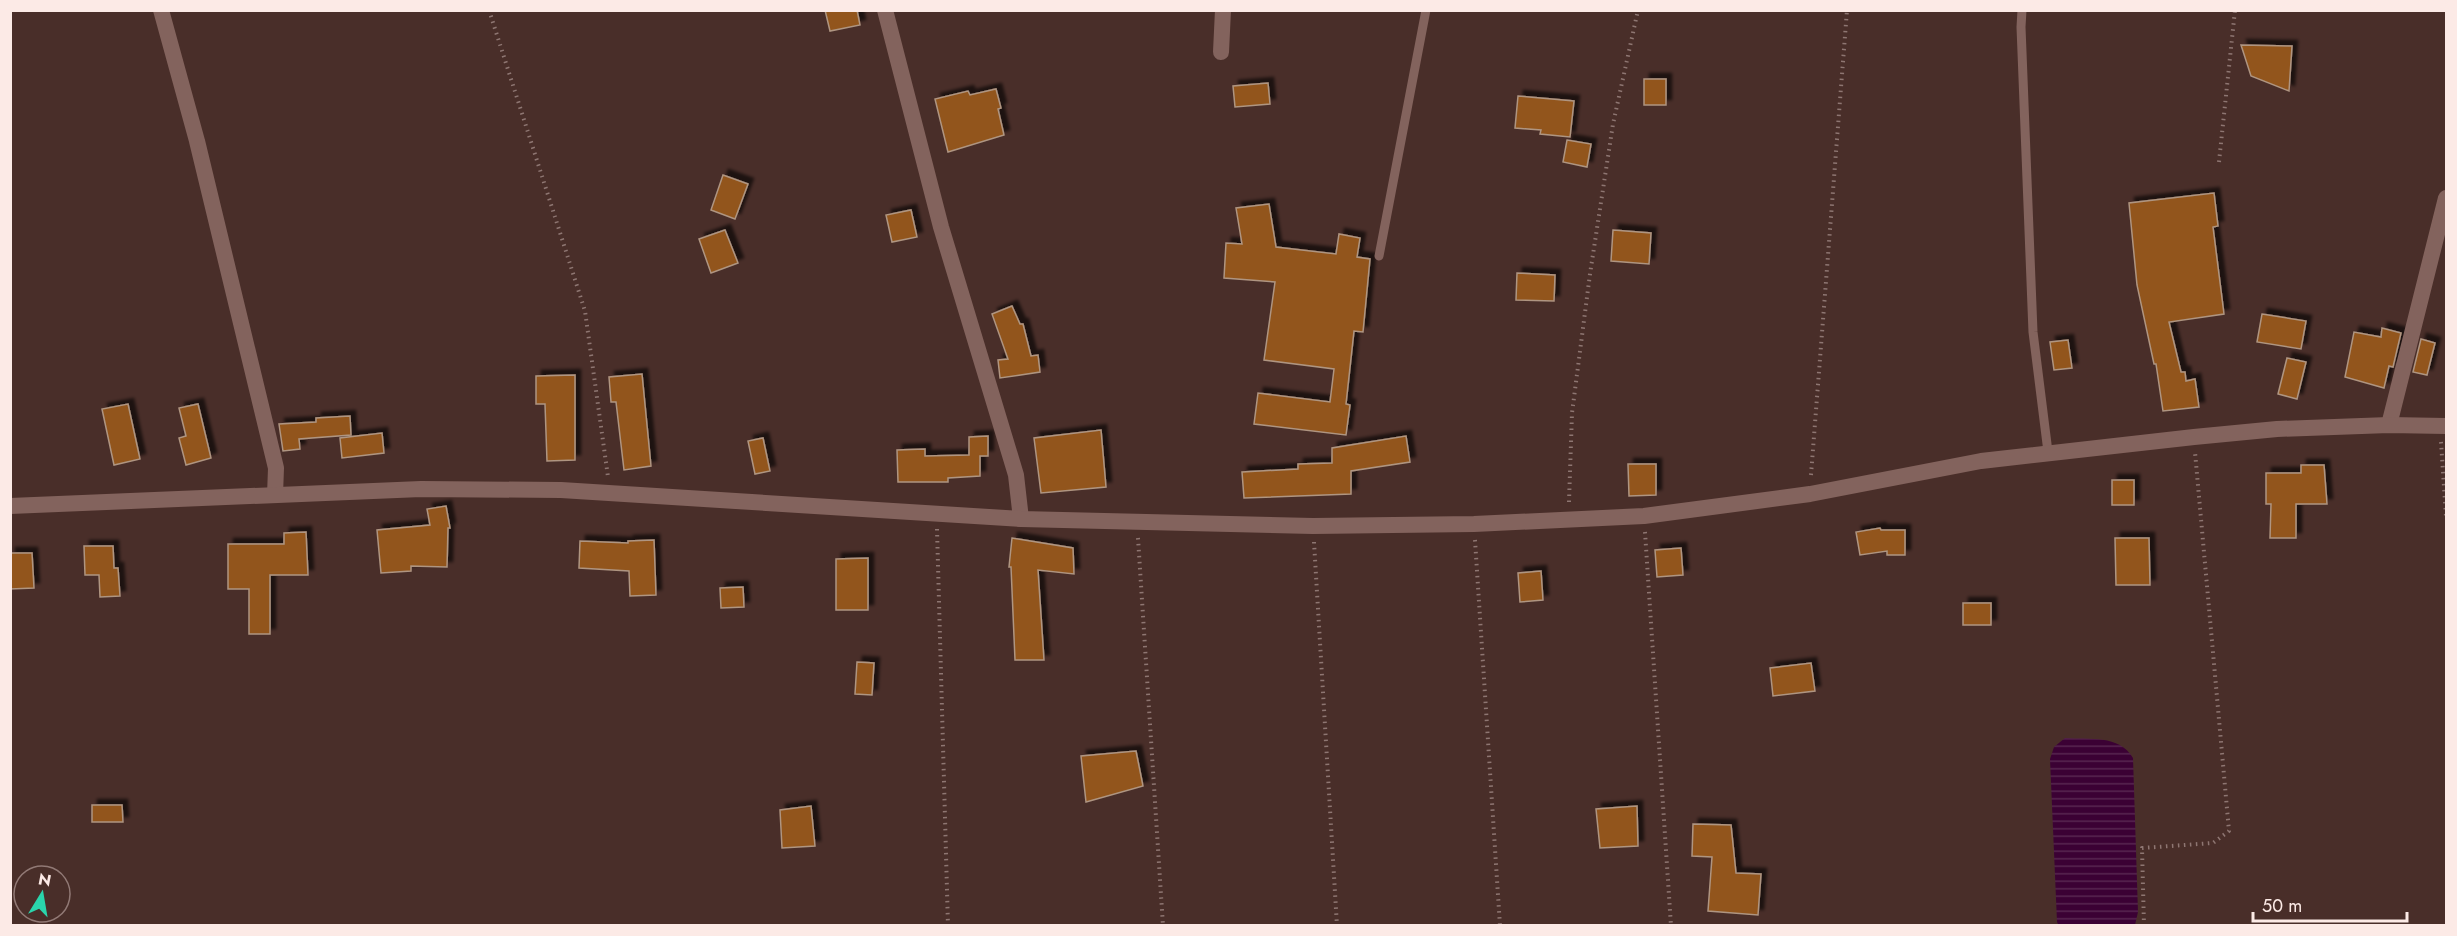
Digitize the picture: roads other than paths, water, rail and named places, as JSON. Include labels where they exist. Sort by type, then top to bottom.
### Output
[{"type":"street","points":[[161,10],[197,141],[276,468],[275,495]]},
{"type":"street","points":[[885,10],[941,227],[1016,475],[1021,519]]},
{"type":"street","points":[[1221,52],[1222,10]]},
{"type":"street","points":[[2389,425],[2446,198]]},
{"type":"street","points":[[10,506],[421,489],[561,490],[1021,519],[1313,526],[1474,524],[1644,516],[1810,494],[1981,461],[2194,437],[2277,429],[2389,425],[2443,426]]},
{"type":"lane","points":[[1379,256],[1426,10]]},
{"type":"lane","points":[[2022,10],[2033,332],[2048,452]]}]
